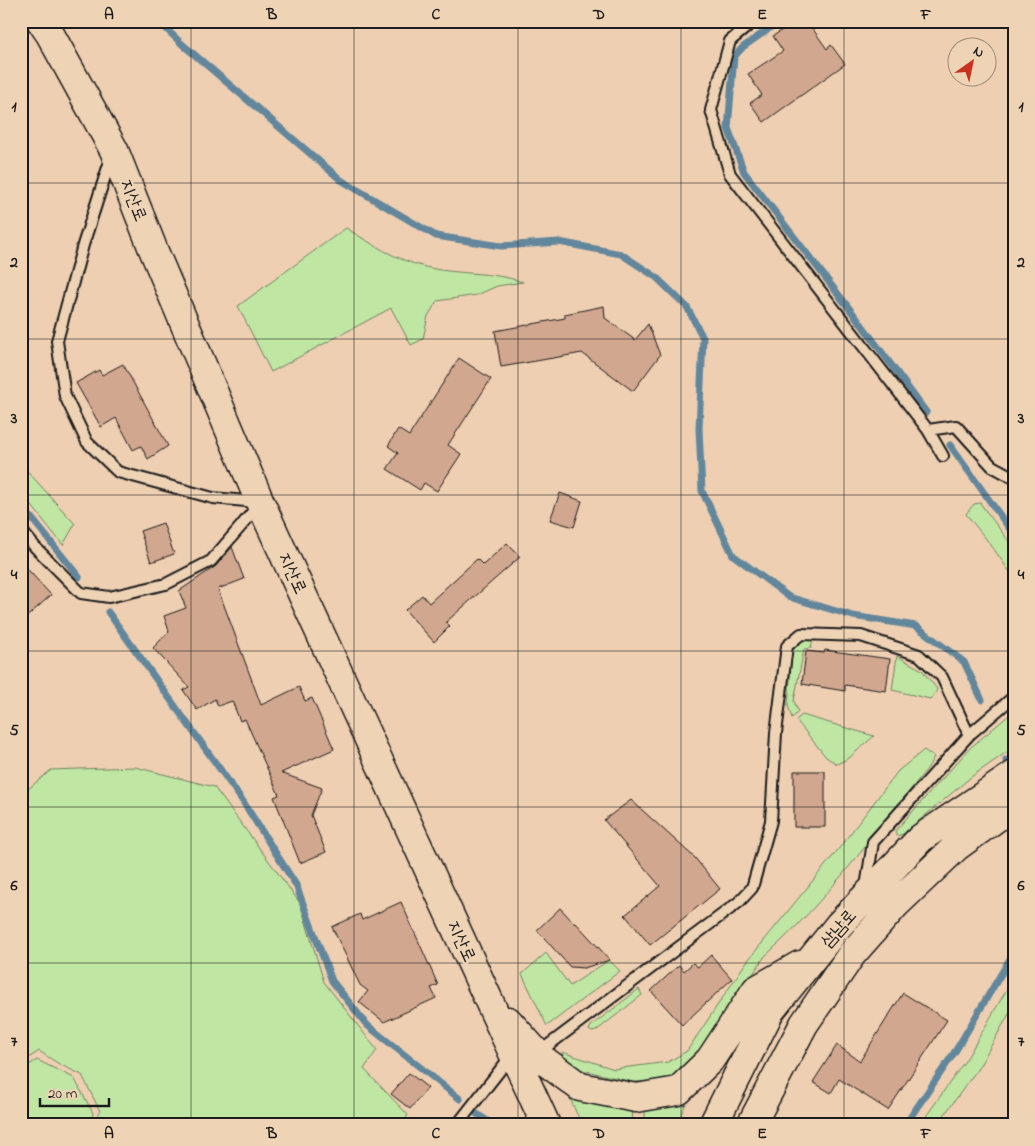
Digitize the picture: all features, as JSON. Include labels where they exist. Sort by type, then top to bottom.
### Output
[{"type":"main road","name":"지산로","points":[[41,21],[114,150],[153,249],[260,502],[489,1001],[523,1058],[546,1125]]},
{"type":"main road","name":"삼남로","points":[[713,1125],[770,1011],[838,925],[921,838],[1011,777]]},
{"type":"main road","name":"삼남로","points":[[752,1122],[804,1024],[852,954],[896,904],[956,847],[1010,808]]},
{"type":"main road","points":[[528,1125],[523,1058],[542,1059],[580,1087],[636,1098],[678,1091],[710,1060],[756,990],[812,958]]},
{"type":"lane","points":[[754,21],[730,41],[711,110],[730,174],[928,430],[943,456]]},
{"type":"lane","points":[[114,150],[83,245],[57,341],[64,396],[87,442],[118,472],[213,498],[260,502]]},
{"type":"lane","points":[[928,430],[956,426],[992,466],[1014,478]]},
{"type":"lane","points":[[21,530],[81,593],[109,598],[166,584],[211,561],[260,502]]},
{"type":"lane","points":[[457,1125],[523,1058],[739,902],[752,888],[772,821],[776,734],[787,646],[801,634],[861,636],[919,654],[942,677],[969,735]]},
{"type":"lane","points":[[864,898],[873,842],[969,735],[1011,699]]},
{"type":"green space","points":[[346,228],[384,250],[414,264],[437,269],[499,276],[523,282],[497,286],[477,295],[437,301],[428,316],[423,339],[411,345],[391,308],[271,372],[238,306]]},
{"type":"green space","points":[[21,464],[75,524],[63,545],[21,492]]},
{"type":"green space","points":[[980,503],[1014,548],[1014,578],[966,514],[974,504]]},
{"type":"green space","points":[[804,639],[813,640],[811,648],[804,649],[794,701],[798,712],[792,718],[788,706],[792,651]]},
{"type":"green space","points":[[897,656],[922,670],[937,689],[930,699],[892,690]]},
{"type":"green space","points":[[1014,711],[1014,747],[971,777],[903,834],[897,836],[895,831],[971,747]]},
{"type":"green space","points":[[802,715],[874,736],[849,758],[837,764],[826,757],[796,720]]},
{"type":"green space","points":[[924,750],[934,757],[927,769],[829,890],[765,956],[692,1065],[667,1080],[633,1082],[578,1069],[563,1060],[562,1052],[614,1069],[668,1062],[687,1051],[745,964],[837,851],[898,771]]},
{"type":"green space","points":[[135,767],[214,787],[300,903],[324,982],[377,1050],[364,1069],[408,1115],[402,1125],[95,1125],[100,1111],[82,1075],[59,1064],[39,1051],[21,1063],[21,795],[51,770]]},
{"type":"green space","points":[[546,953],[570,986],[609,960],[620,971],[547,1026],[522,974]]},
{"type":"green space","points":[[1014,977],[1014,1005],[979,1067],[937,1125],[920,1125],[967,1058]]},
{"type":"green space","points":[[639,989],[642,995],[596,1031],[592,1032],[589,1030],[591,1026]]},
{"type":"green space","points":[[37,1060],[74,1078],[93,1113],[90,1125],[21,1125],[21,1070]]},
{"type":"green space","points":[[567,1092],[633,1106],[632,1125],[582,1125]]},
{"type":"green space","points":[[689,1095],[677,1125],[645,1125],[645,1108]]},
{"type":"building","points":[[796,21],[807,21],[827,49],[831,45],[845,64],[764,122],[750,103],[762,95],[748,74],[783,51],[773,36]]},
{"type":"building","points":[[604,306],[605,318],[635,340],[648,324],[660,355],[633,391],[582,353],[501,367],[495,331],[565,318],[565,314]]},
{"type":"building","points":[[459,358],[491,379],[448,445],[461,454],[437,491],[424,483],[420,490],[387,469],[398,453],[388,446],[398,429],[409,436]]},
{"type":"building","points":[[123,364],[168,446],[148,459],[141,446],[133,450],[116,418],[101,427],[76,383],[99,370],[102,375]]},
{"type":"building","points":[[560,493],[582,501],[574,527],[550,520]]},
{"type":"building","points":[[163,523],[174,554],[151,562],[140,531]]},
{"type":"building","points":[[507,543],[520,557],[446,622],[450,626],[434,642],[405,610],[422,595],[429,603],[477,559],[483,565]]},
{"type":"building","points":[[232,547],[244,579],[218,589],[261,705],[299,687],[305,701],[312,698],[334,749],[281,773],[322,788],[311,815],[326,852],[300,863],[274,797],[279,795],[245,719],[240,721],[232,701],[218,706],[215,699],[197,710],[183,690],[189,687],[153,648],[169,631],[164,616],[186,608],[179,591],[216,566]]},
{"type":"building","points":[[21,562],[51,595],[21,622]]},
{"type":"building","points":[[825,650],[890,659],[886,691],[845,685],[845,691],[802,684],[806,651],[824,653]]},
{"type":"building","points":[[794,771],[825,771],[825,827],[794,827]]},
{"type":"building","points":[[631,800],[695,858],[720,889],[650,945],[625,915],[660,886],[604,820]]},
{"type":"building","points":[[401,902],[438,985],[431,988],[436,998],[384,1022],[359,1002],[368,991],[360,985],[332,927],[360,914],[362,920]]},
{"type":"building","points":[[560,908],[610,960],[584,968],[570,967],[537,930]]},
{"type":"building","points":[[711,955],[732,979],[682,1025],[651,991],[679,965],[684,971],[693,963],[698,967]]},
{"type":"building","points":[[903,993],[947,1020],[888,1110],[839,1079],[831,1093],[813,1082],[837,1045],[860,1061]]},
{"type":"building","points":[[409,1073],[428,1088],[410,1109],[391,1094]]},
{"type":"waterway","points":[[158,21],[182,44],[341,180],[436,236],[501,246],[559,242],[621,254],[656,277],[687,307],[703,338],[699,429],[702,491],[733,555],[789,597],[853,616],[916,626],[964,662],[982,700]]},
{"type":"waterway","points":[[780,21],[743,47],[734,57],[728,128],[744,172],[862,325],[926,412]]},
{"type":"waterway","points":[[950,445],[1014,535]]},
{"type":"waterway","points":[[21,505],[79,577]]},
{"type":"waterway","points":[[108,612],[242,800],[296,885],[332,981],[367,1025],[460,1099]]},
{"type":"waterway","points":[[1006,760],[1010,772]]},
{"type":"waterway","points":[[905,1125],[956,1050],[1014,952]]},
{"type":"waterway","points":[[477,1114],[493,1125]]}]
